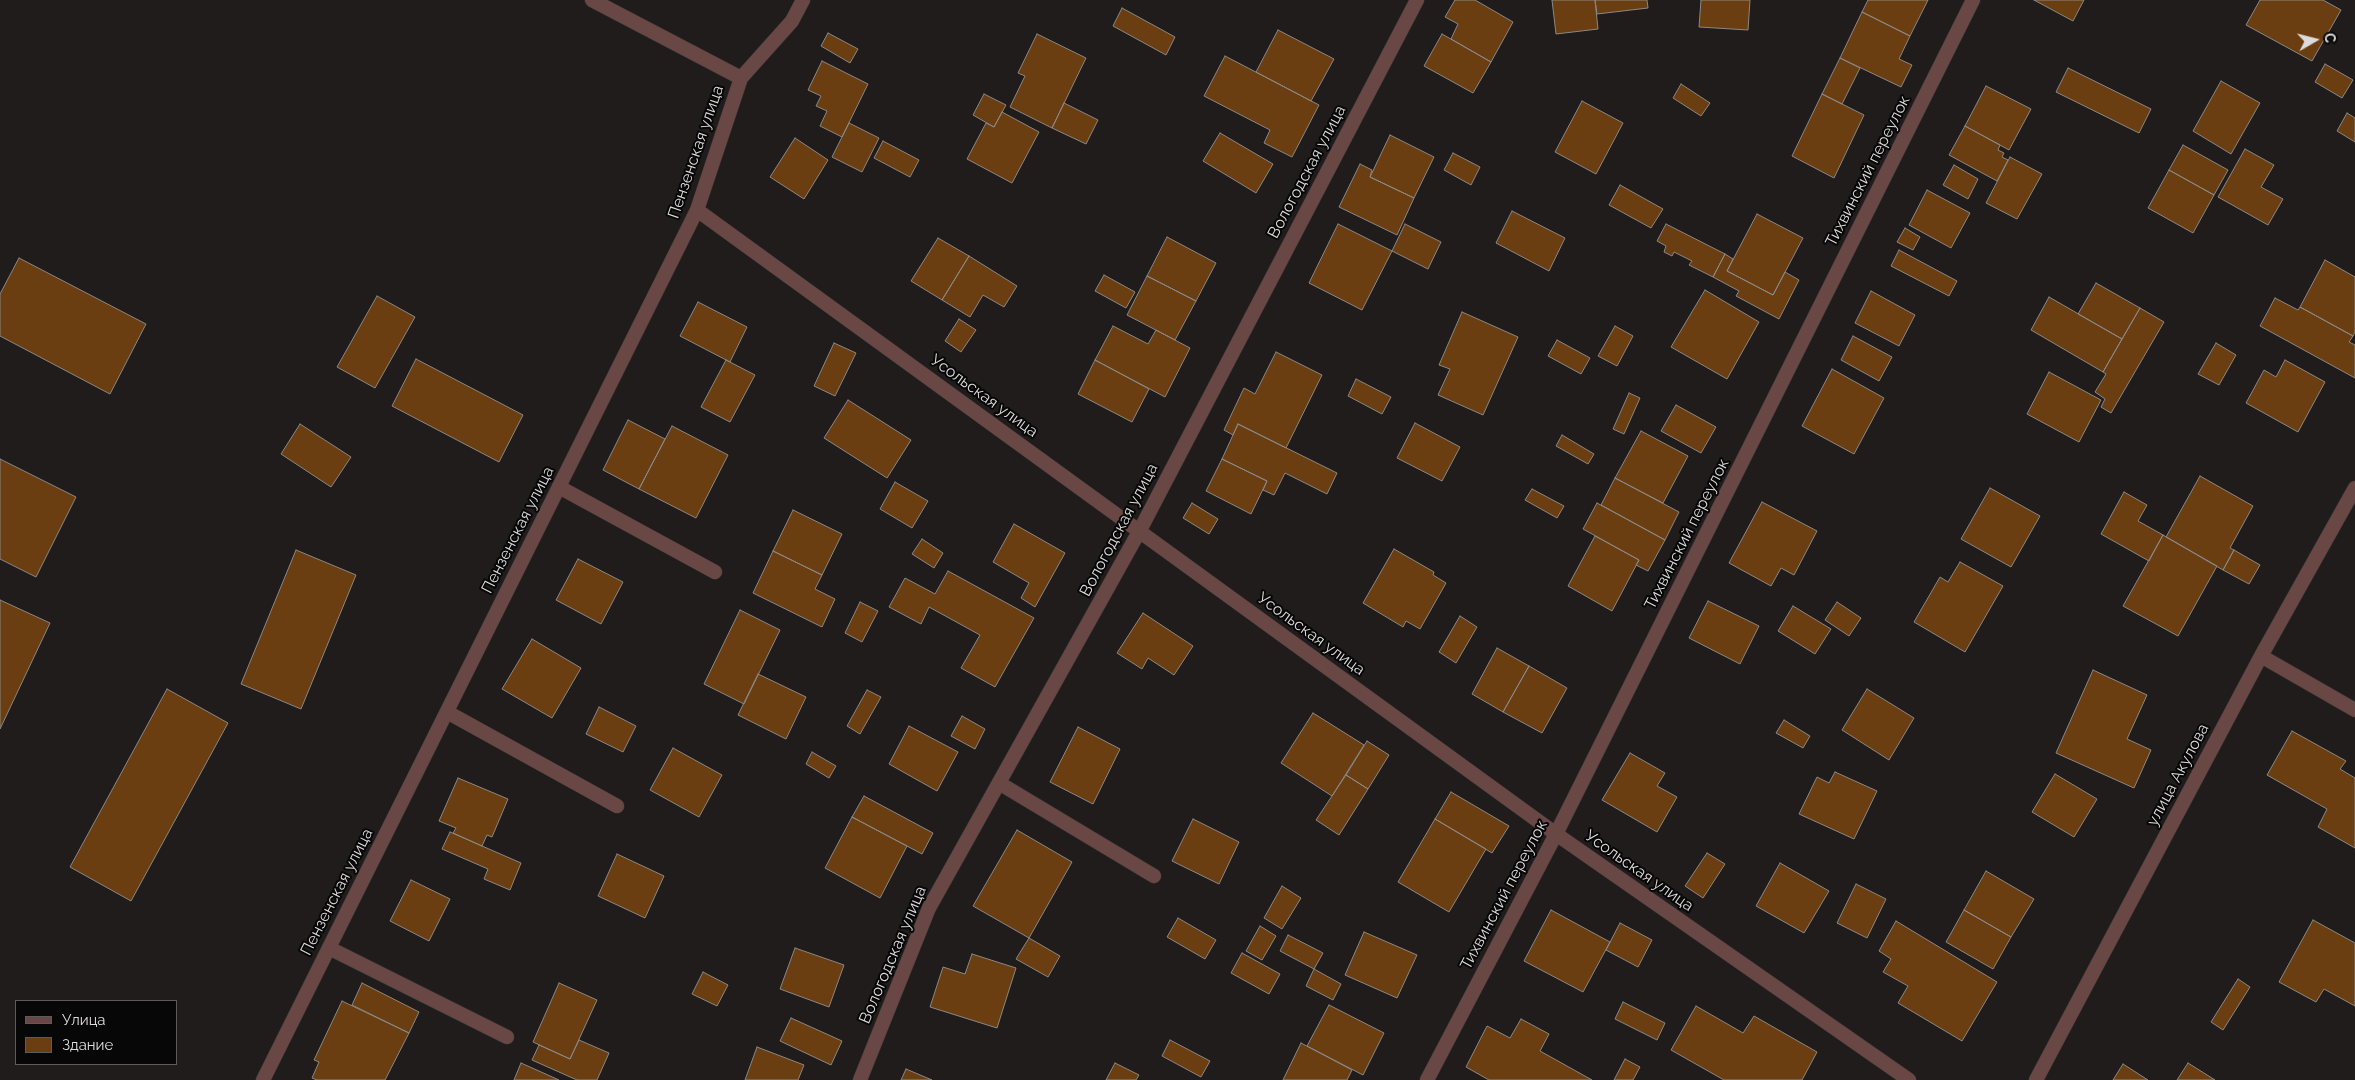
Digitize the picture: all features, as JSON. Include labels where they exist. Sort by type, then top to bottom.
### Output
[{"type":"street","points":[[592,0],[741,78]]},
{"type":"street","name":"Пензенская улица","points":[[263,1080],[697,210],[741,78],[792,21],[803,0]]},
{"type":"street","name":"Вологодская улица","points":[[860,1080],[929,908],[1140,530],[1417,0]]},
{"type":"street","name":"Тихвинский переулок","points":[[1427,1080],[1556,834],[1973,0]]},
{"type":"street","name":"Усольская улица","points":[[697,210],[1556,834],[1909,1080]]},
{"type":"street","points":[[560,487],[715,572]]},
{"type":"street","name":"улица Акулова","points":[[2036,1080],[2261,656],[2355,488]]},
{"type":"street","points":[[2261,656],[2355,710]]},
{"type":"street","points":[[447,712],[618,806]]},
{"type":"street","points":[[999,783],[1154,876]]},
{"type":"street","points":[[329,948],[507,1037]]},
{"type":"building","points":[[1455,0],[1475,0],[1513,22],[1491,62],[1451,39],[1458,24],[1445,17]]},
{"type":"building","points":[[1552,0],[1595,0],[1598,29],[1556,34]]},
{"type":"building","points":[[1595,0],[1647,0],[1648,8],[1597,14]]},
{"type":"building","points":[[1701,0],[1750,0],[1748,30],[1699,27]]},
{"type":"building","points":[[1868,0],[1928,0],[1910,36],[1862,12]]},
{"type":"building","points":[[2034,0],[2084,0],[2073,21]]},
{"type":"building","points":[[2260,0],[2323,0],[2341,10],[2312,61],[2246,25]]},
{"type":"building","points":[[1122,8],[1175,37],[1166,55],[1113,26]]},
{"type":"building","points":[[1862,12],[1910,36],[1899,59],[1912,65],[1901,87],[1840,58]]},
{"type":"building","points":[[1278,30],[1334,59],[1311,101],[1256,72]]},
{"type":"building","points":[[828,33],[858,49],[850,63],[821,46]]},
{"type":"building","points":[[1037,34],[1086,58],[1052,128],[1010,107],[1025,76],[1018,73]]},
{"type":"building","points":[[1442,34],[1491,62],[1473,93],[1424,66]]},
{"type":"building","points":[[1225,56],[1319,105],[1292,157],[1264,143],[1270,130],[1204,96]]},
{"type":"building","points":[[1840,58],[1860,68],[1842,104],[1822,94]]},
{"type":"building","points":[[822,61],[868,84],[842,137],[820,126],[827,111],[816,106],[821,96],[808,90]]},
{"type":"building","points":[[2325,64],[2353,80],[2342,98],[2315,82]]},
{"type":"building","points":[[2068,68],[2151,109],[2139,133],[2056,92]]},
{"type":"building","points":[[2221,81],[2260,103],[2231,154],[2193,131]]},
{"type":"building","points":[[1681,84],[1710,103],[1701,116],[1673,98]]},
{"type":"building","points":[[1986,86],[2031,109],[2009,150],[1965,126]]},
{"type":"building","points":[[984,94],[1006,105],[994,127],[973,115]]},
{"type":"building","points":[[1822,94],[1864,115],[1834,178],[1792,156]]},
{"type":"building","points":[[1582,101],[1623,123],[1596,174],[1555,152]]},
{"type":"building","points":[[1064,103],[1098,120],[1086,144],[1052,128]]},
{"type":"building","points":[[1002,112],[1039,132],[1012,183],[967,159],[986,123],[994,127]]},
{"type":"building","points":[[2347,113],[2355,118],[2355,142],[2337,131]]},
{"type":"building","points":[[849,123],[879,138],[862,172],[832,157]]},
{"type":"building","points":[[1965,126],[2000,145],[1998,150],[2004,153],[2002,157],[2008,160],[1997,181],[1949,155]]},
{"type":"building","points":[[1220,133],[1273,164],[1256,193],[1203,161]]},
{"type":"building","points":[[1390,135],[1434,157],[1414,198],[1370,177]]},
{"type":"building","points":[[795,138],[828,160],[804,199],[770,177]]},
{"type":"building","points":[[883,141],[919,160],[910,177],[874,158]]},
{"type":"building","points":[[2183,145],[2228,170],[2214,195],[2169,170]]},
{"type":"building","points":[[2245,149],[2274,165],[2261,187],[2283,199],[2268,225],[2218,197]]},
{"type":"building","points":[[1453,153],[1480,167],[1471,185],[1444,170]]},
{"type":"building","points":[[2010,157],[2042,174],[2017,219],[1986,203]]},
{"type":"building","points":[[1360,164],[1372,170],[1370,177],[1414,198],[1397,235],[1339,207]]},
{"type":"building","points":[[1954,165],[1978,179],[1968,199],[1943,185]]},
{"type":"building","points":[[2169,170],[2214,195],[2193,233],[2148,208]]},
{"type":"building","points":[[1620,185],[1663,209],[1651,228],[1609,205]]},
{"type":"building","points":[[1927,190],[1970,213],[1951,248],[1909,225]]},
{"type":"building","points":[[1512,211],[1565,238],[1549,271],[1496,243]]},
{"type":"building","points":[[1757,214],[1803,238],[1773,295],[1727,271]]},
{"type":"building","points":[[1338,224],[1392,251],[1362,310],[1309,283]]},
{"type":"building","points":[[1405,224],[1441,242],[1428,269],[1392,251]]},
{"type":"building","points":[[1666,224],[1725,254],[1713,277],[1689,265],[1692,261],[1674,252],[1672,256],[1664,252],[1666,246],[1657,241]]},
{"type":"building","points":[[1905,228],[1920,237],[1913,250],[1897,242]]},
{"type":"building","points":[[1167,237],[1216,263],[1196,301],[1147,276]]},
{"type":"building","points":[[938,238],[969,256],[942,300],[911,281]]},
{"type":"building","points":[[1899,250],[1957,281],[1949,296],[1891,266]]},
{"type":"building","points":[[1725,254],[1733,259],[1727,271],[1773,295],[1785,272],[1799,280],[1779,319],[1736,296],[1739,291],[1713,277]]},
{"type":"building","points":[[969,256],[1017,286],[1004,307],[983,295],[970,317],[942,300]]},
{"type":"building","points":[[19,258],[146,324],[110,394],[0,336],[0,294]]},
{"type":"building","points":[[2325,260],[2355,277],[2355,332],[2353,336],[2300,307]]},
{"type":"building","points":[[1104,275],[1135,292],[1126,308],[1095,291]]},
{"type":"building","points":[[1147,276],[1196,301],[1175,340],[1127,315]]},
{"type":"building","points":[[2096,283],[2140,308],[2122,339],[2078,314]]},
{"type":"building","points":[[1705,290],[1759,322],[1727,379],[1671,347]]},
{"type":"building","points":[[1871,291],[1915,315],[1899,346],[1855,323]]},
{"type":"building","points":[[377,296],[415,317],[375,388],[337,367]]},
{"type":"building","points":[[2049,297],[2122,339],[2103,372],[2031,330]]},
{"type":"building","points":[[2275,298],[2298,310],[2300,307],[2353,336],[2349,342],[2355,345],[2355,378],[2260,326]]},
{"type":"building","points":[[698,302],[747,327],[730,362],[680,336]]},
{"type":"building","points":[[2140,308],[2164,322],[2111,413],[2101,407],[2105,399],[2095,392],[2106,374],[2103,372]]},
{"type":"building","points":[[1462,312],[1518,337],[1483,415],[1438,395],[1450,369],[1439,365]]},
{"type":"building","points":[[959,319],[976,330],[961,352],[945,341]]},
{"type":"building","points":[[1113,326],[1148,344],[1156,330],[1190,348],[1165,397],[1095,360]]},
{"type":"building","points":[[1615,326],[1633,336],[1617,366],[1598,356]]},
{"type":"building","points":[[1853,336],[1892,357],[1879,381],[1841,360]]},
{"type":"building","points":[[1557,340],[1590,358],[1581,374],[1548,356]]},
{"type":"building","points":[[834,343],[856,353],[835,396],[814,386]]},
{"type":"building","points":[[2216,343],[2236,355],[2219,385],[2198,374]]},
{"type":"building","points":[[1276,352],[1322,375],[1286,448],[1238,424],[1233,435],[1224,430],[1244,388],[1255,394]]},
{"type":"building","points":[[416,359],[523,415],[499,462],[392,406]]},
{"type":"building","points":[[726,360],[755,375],[730,422],[701,407]]},
{"type":"building","points":[[1095,360],[1149,389],[1132,422],[1078,394]]},
{"type":"building","points":[[2285,360],[2325,382],[2298,432],[2246,403],[2264,370],[2276,377]]},
{"type":"building","points":[[1832,369],[1884,398],[1854,454],[1802,426]]},
{"type":"building","points":[[2049,372],[2101,400],[2079,442],[2027,414]]},
{"type":"building","points":[[1356,379],[1391,397],[1382,414],[1348,396]]},
{"type":"building","points":[[1629,393],[1640,398],[1624,434],[1613,429]]},
{"type":"building","points":[[848,400],[911,440],[887,478],[824,438]]},
{"type":"building","points":[[1676,405],[1716,427],[1701,453],[1661,431]]},
{"type":"building","points":[[628,420],[665,439],[639,489],[603,470]]},
{"type":"building","points":[[1415,423],[1460,447],[1442,481],[1397,458]]},
{"type":"building","points":[[300,424],[351,457],[331,487],[281,454]]},
{"type":"building","points":[[1238,424],[1337,473],[1327,494],[1285,473],[1274,495],[1263,490],[1267,481],[1222,459]]},
{"type":"building","points":[[672,426],[728,455],[696,518],[639,489]]},
{"type":"building","points":[[1641,431],[1688,456],[1663,503],[1615,478]]},
{"type":"building","points":[[1562,435],[1594,454],[1588,464],[1556,446]]},
{"type":"building","points":[[0,459],[76,497],[36,577],[0,559]]},
{"type":"building","points":[[1222,459],[1267,481],[1251,514],[1206,491]]},
{"type":"building","points":[[2200,476],[2253,506],[2230,548],[2234,550],[2223,570],[2166,537]]},
{"type":"building","points":[[1615,478],[1679,512],[1665,540],[1601,505]]},
{"type":"building","points":[[895,482],[928,501],[912,528],[880,509]]},
{"type":"building","points":[[1990,488],[2040,516],[2011,567],[1961,539]]},
{"type":"building","points":[[1532,489],[1564,506],[1557,518],[1525,500]]},
{"type":"building","points":[[2124,492],[2147,505],[2138,521],[2163,535],[2149,561],[2101,534]]},
{"type":"building","points":[[1762,502],[1817,531],[1794,575],[1781,568],[1771,586],[1729,563]]},
{"type":"building","points":[[1192,503],[1218,519],[1209,534],[1183,518]]},
{"type":"building","points":[[1597,503],[1665,540],[1648,571],[1636,565],[1639,560],[1583,529]]},
{"type":"building","points":[[793,510],[842,534],[822,575],[773,551]]},
{"type":"building","points":[[1014,524],[1065,553],[1035,607],[1021,598],[1029,583],[993,562]]},
{"type":"building","points":[[2163,535],[2217,566],[2178,636],[2123,606]]},
{"type":"building","points":[[1595,536],[1639,560],[1612,611],[1568,586]]},
{"type":"building","points":[[922,539],[943,553],[934,568],[912,554]]},
{"type":"building","points":[[1394,549],[1434,572],[1433,575],[1446,583],[1420,629],[1406,621],[1403,627],[1363,603]]},
{"type":"building","points":[[296,550],[356,575],[301,709],[241,684]]},
{"type":"building","points":[[2234,550],[2260,565],[2249,584],[2223,570]]},
{"type":"building","points":[[773,551],[822,575],[815,589],[835,599],[822,627],[753,593]]},
{"type":"building","points":[[578,559],[623,582],[601,624],[556,600]]},
{"type":"building","points":[[1960,562],[2003,586],[1965,652],[1914,622],[1940,577],[1948,582]]},
{"type":"building","points":[[948,571],[1034,618],[995,687],[961,668],[980,635],[929,607],[921,624],[889,607],[905,578],[935,594]]},
{"type":"building","points":[[0,600],[50,623],[0,729]]},
{"type":"building","points":[[1708,601],[1759,626],[1740,664],[1689,638]]},
{"type":"building","points":[[860,602],[878,611],[862,642],[845,633]]},
{"type":"building","points":[[1837,602],[1861,618],[1849,636],[1825,620]]},
{"type":"building","points":[[1793,606],[1831,629],[1815,654],[1778,631]]},
{"type":"building","points":[[740,610],[780,630],[744,704],[704,684]]},
{"type":"building","points":[[1143,613],[1193,646],[1174,675],[1148,658],[1142,669],[1117,653]]},
{"type":"building","points":[[1460,616],[1477,627],[1456,663],[1439,652]]},
{"type":"building","points":[[532,639],[581,668],[552,718],[502,689]]},
{"type":"building","points":[[1497,648],[1529,666],[1503,712],[1472,694]]},
{"type":"building","points":[[1529,666],[1567,688],[1542,733],[1503,712]]},
{"type":"building","points":[[2093,670],[2147,695],[2127,739],[2151,750],[2134,788],[2056,753]]},
{"type":"building","points":[[758,674],[806,697],[786,739],[738,715]]},
{"type":"building","points":[[167,689],[228,723],[131,901],[70,867]]},
{"type":"building","points":[[1867,689],[1914,718],[1889,760],[1842,730]]},
{"type":"building","points":[[867,690],[881,697],[860,734],[847,726]]},
{"type":"building","points":[[599,707],[636,726],[623,752],[586,734]]},
{"type":"building","points":[[1313,713],[1364,745],[1332,796],[1281,763]]},
{"type":"building","points":[[962,716],[985,729],[975,749],[951,736]]},
{"type":"building","points":[[1784,720],[1810,736],[1803,748],[1776,733]]},
{"type":"building","points":[[909,726],[958,752],[937,791],[889,764]]},
{"type":"building","points":[[1078,727],[1120,749],[1093,804],[1050,782]]},
{"type":"building","points":[[2292,731],[2346,761],[2340,769],[2355,778],[2355,848],[2318,827],[2327,809],[2267,775]]},
{"type":"building","points":[[1367,741],[1389,755],[1368,789],[1346,775]]},
{"type":"building","points":[[673,748],[722,775],[699,817],[650,790]]},
{"type":"building","points":[[812,752],[836,766],[829,778],[806,764]]},
{"type":"building","points":[[1630,753],[1665,773],[1657,786],[1677,797],[1657,832],[1602,800]]},
{"type":"building","points":[[1835,772],[1877,791],[1854,839],[1799,814],[1817,777],[1829,783]]},
{"type":"building","points":[[2055,774],[2097,799],[2074,837],[2032,812]]},
{"type":"building","points":[[1346,775],[1368,789],[1339,835],[1316,820]]},
{"type":"building","points":[[458,778],[508,799],[492,837],[487,835],[482,846],[453,833],[456,828],[439,821]]},
{"type":"building","points":[[1451,792],[1509,826],[1492,853],[1435,819]]},
{"type":"building","points":[[864,796],[933,833],[922,854],[852,817]]},
{"type":"building","points":[[852,817],[907,846],[880,898],[825,868]]},
{"type":"building","points":[[1193,819],[1239,842],[1219,884],[1172,861]]},
{"type":"building","points":[[1435,819],[1486,849],[1449,912],[1398,882]]},
{"type":"building","points":[[1017,830],[1072,862],[1029,938],[973,906]]},
{"type":"building","points":[[450,832],[521,863],[510,890],[484,879],[488,869],[442,849]]},
{"type":"building","points":[[1707,853],[1725,864],[1703,898],[1685,886]]},
{"type":"building","points":[[617,854],[664,876],[645,918],[598,896]]},
{"type":"building","points":[[1780,863],[1829,891],[1804,933],[1756,906]]},
{"type":"building","points":[[1986,871],[2034,899],[2011,937],[1964,910]]},
{"type":"building","points":[[411,880],[450,899],[429,941],[390,921]]},
{"type":"building","points":[[1856,884],[1886,899],[1867,938],[1837,923]]},
{"type":"building","points":[[1282,886],[1301,898],[1282,929],[1264,918]]},
{"type":"building","points":[[1551,910],[1610,942],[1583,992],[1524,961]]},
{"type":"building","points":[[1964,910],[2011,937],[1993,969],[1946,942]]},
{"type":"building","points":[[1178,918],[1216,940],[1205,959],[1167,937]]},
{"type":"building","points":[[2313,920],[2355,943],[2355,1006],[2324,989],[2316,1002],[2279,982]]},
{"type":"building","points":[[1896,921],[1997,982],[1962,1041],[1898,1003],[1908,986],[1883,972],[1891,959],[1879,951]]},
{"type":"building","points":[[1620,923],[1652,940],[1638,967],[1606,950]]},
{"type":"building","points":[[1260,926],[1276,936],[1262,960],[1246,951]]},
{"type":"building","points":[[1364,932],[1417,955],[1397,998],[1345,975]]},
{"type":"building","points":[[1288,935],[1323,953],[1314,969],[1280,951]]},
{"type":"building","points":[[1029,938],[1060,956],[1048,977],[1016,959]]},
{"type":"building","points":[[795,948],[844,965],[829,1007],[780,989]]},
{"type":"building","points":[[1242,953],[1280,974],[1269,994],[1231,973]]},
{"type":"building","points":[[972,954],[1016,968],[997,1028],[930,1007],[943,967],[965,974]]},
{"type":"building","points":[[1314,969],[1341,984],[1333,1000],[1306,986]]},
{"type":"building","points":[[703,972],[728,985],[717,1006],[692,994]]},
{"type":"building","points":[[2238,979],[2250,987],[2223,1030],[2211,1022]]},
{"type":"building","points":[[362,983],[419,1012],[409,1033],[352,1005]]},
{"type":"building","points":[[559,983],[597,1000],[570,1059],[533,1042]]},
{"type":"building","points":[[342,1001],[409,1033],[385,1080],[317,1080],[312,1078],[319,1062],[314,1060]]},
{"type":"building","points":[[1623,1002],[1665,1023],[1657,1040],[1615,1019]]},
{"type":"building","points":[[1329,1005],[1384,1033],[1363,1075],[1307,1046]]},
{"type":"building","points":[[1696,1006],[1743,1033],[1754,1016],[1817,1052],[1802,1080],[1724,1080],[1671,1050]]},
{"type":"building","points":[[791,1018],[842,1041],[831,1065],[780,1041]]},
{"type":"building","points":[[1521,1019],[1549,1034],[1540,1051],[1592,1080],[1489,1080],[1466,1067],[1487,1026],[1510,1038]]},
{"type":"building","points":[[579,1040],[609,1053],[597,1080],[577,1080],[532,1060],[539,1045],[570,1059]]},
{"type":"building","points":[[1170,1040],[1210,1061],[1201,1077],[1162,1056]]},
{"type":"building","points":[[1301,1043],[1352,1070],[1347,1080],[1283,1080]]},
{"type":"building","points":[[757,1047],[804,1065],[798,1080],[745,1080]]},
{"type":"building","points":[[1625,1059],[1640,1067],[1633,1080],[1614,1080]]},
{"type":"building","points":[[521,1063],[559,1080],[514,1080]]},
{"type":"building","points":[[1115,1063],[1139,1075],[1136,1080],[1106,1080]]},
{"type":"building","points":[[2188,1063],[2215,1080],[2177,1080]]},
{"type":"building","points":[[2123,1064],[2148,1080],[2113,1080]]},
{"type":"building","points":[[906,1069],[932,1080],[901,1080]]}]
